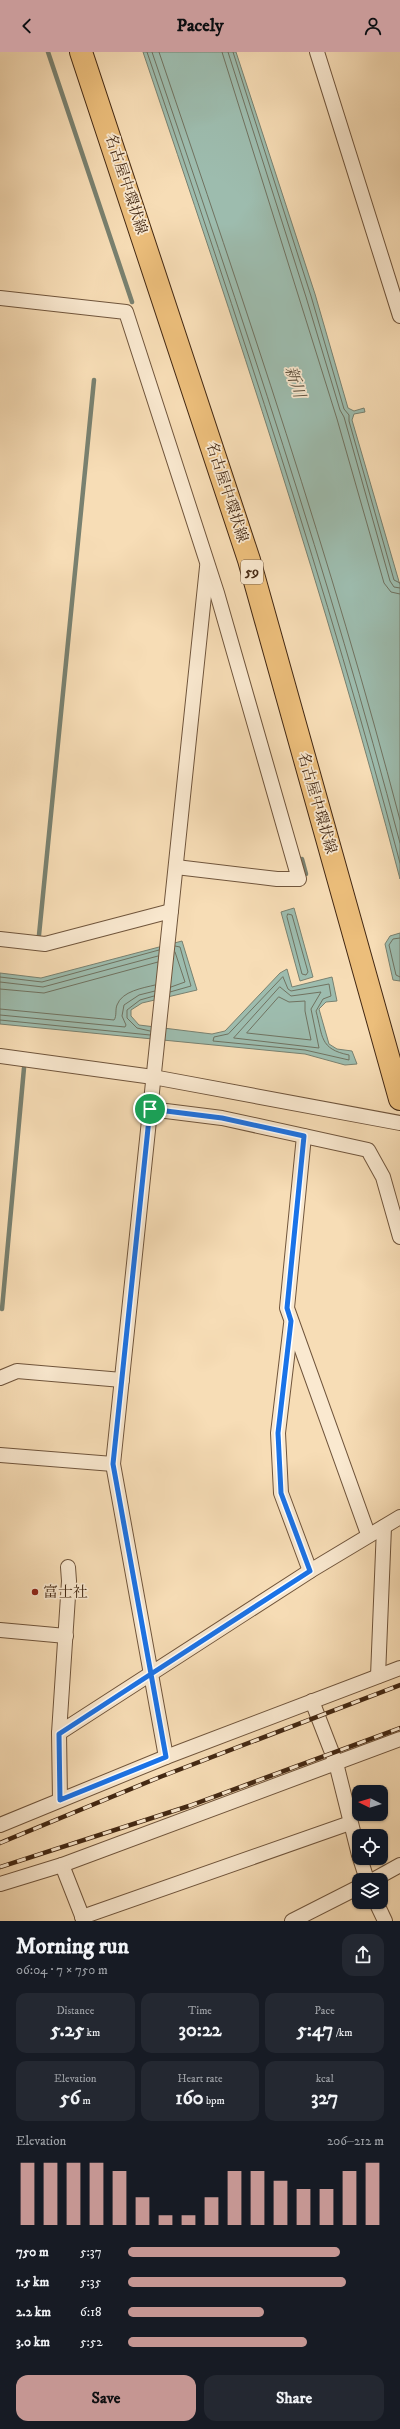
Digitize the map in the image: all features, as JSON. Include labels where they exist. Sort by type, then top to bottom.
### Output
[{"type":"main road","name":"名古屋中環状線","points":[[81,52],[249,560],[400,1099]]},
{"type":"street","points":[[317,52],[400,316]]},
{"type":"street","points":[[0,298],[126,312],[207,567],[217,594],[300,879],[277,879],[176,867]]},
{"type":"street","points":[[166,1757],[113,1464],[207,567]]},
{"type":"street","points":[[0,939],[45,944],[171,911]]},
{"type":"street","points":[[0,1056],[153,1077],[400,1123]]},
{"type":"street","points":[[150,1109],[222,1118],[368,1150],[383,1177],[400,1237]]},
{"type":"street","points":[[304,1136],[287,1308],[368,1534]]},
{"type":"street","points":[[291,1321],[278,1433],[281,1493],[310,1571]]},
{"type":"street","points":[[0,1378],[17,1371],[122,1380]]},
{"type":"street","points":[[0,1455],[113,1464]]},
{"type":"street","points":[[59,1734],[368,1534],[384,1527],[400,1517]]},
{"type":"street","points":[[378,1676],[384,1527]]},
{"type":"street","points":[[60,1800],[59,1734],[66,1636],[68,1567]]},
{"type":"street","points":[[0,1630],[66,1636]]},
{"type":"street","points":[[0,1825],[166,1757],[400,1668]]},
{"type":"street","points":[[312,1701],[336,1763],[352,1830]]},
{"type":"street","points":[[0,1884],[62,1865],[400,1739]]},
{"type":"street","points":[[62,1865],[83,1919],[350,1823]]},
{"type":"street","points":[[386,1873],[400,1865]]},
{"type":"street","points":[[292,1921],[352,1891]]},
{"type":"street","points":[[379,1909],[385,1921]]},
{"type":"water","name":"新川","points":[[143,52],[236,52],[315,294],[348,408],[354,411],[364,408],[365,412],[354,414],[352,420],[400,585],[400,879],[342,670],[279,463]]},
{"type":"water","points":[[294,908],[313,977],[300,981],[281,912]]},
{"type":"water","points":[[400,933],[400,981],[393,980],[385,944],[390,936]]},
{"type":"water","points":[[182,941],[197,990],[142,1003],[131,1010],[131,1016],[139,1025],[212,1034],[225,1031],[280,973],[287,969],[292,987],[332,977],[337,1001],[326,1002],[319,1009],[329,1044],[337,1049],[352,1051],[357,1064],[345,1065],[305,1054],[0,1024],[0,973],[41,978]]},
{"type":"waterway","points":[[48,52],[132,302]]},
{"type":"waterway","points":[[39,935],[94,380]]},
{"type":"waterway","points":[[302,859],[306,874]]},
{"type":"waterway","points":[[2,1309],[24,1068]]},
{"type":"railway","points":[[0,1843],[160,1777],[400,1685]]},
{"type":"railway","points":[[0,1867],[189,1806],[400,1728]]},
{"type":"place","name":"富士社","points":[[35,1592]]},
{"type":"route","points":[[150,1109],[113,1464],[151,1674],[59,1734],[60,1800],[166,1757],[151,1674],[310,1571],[281,1493],[278,1433],[291,1321],[287,1308],[304,1136],[222,1118],[150,1109]]}]
